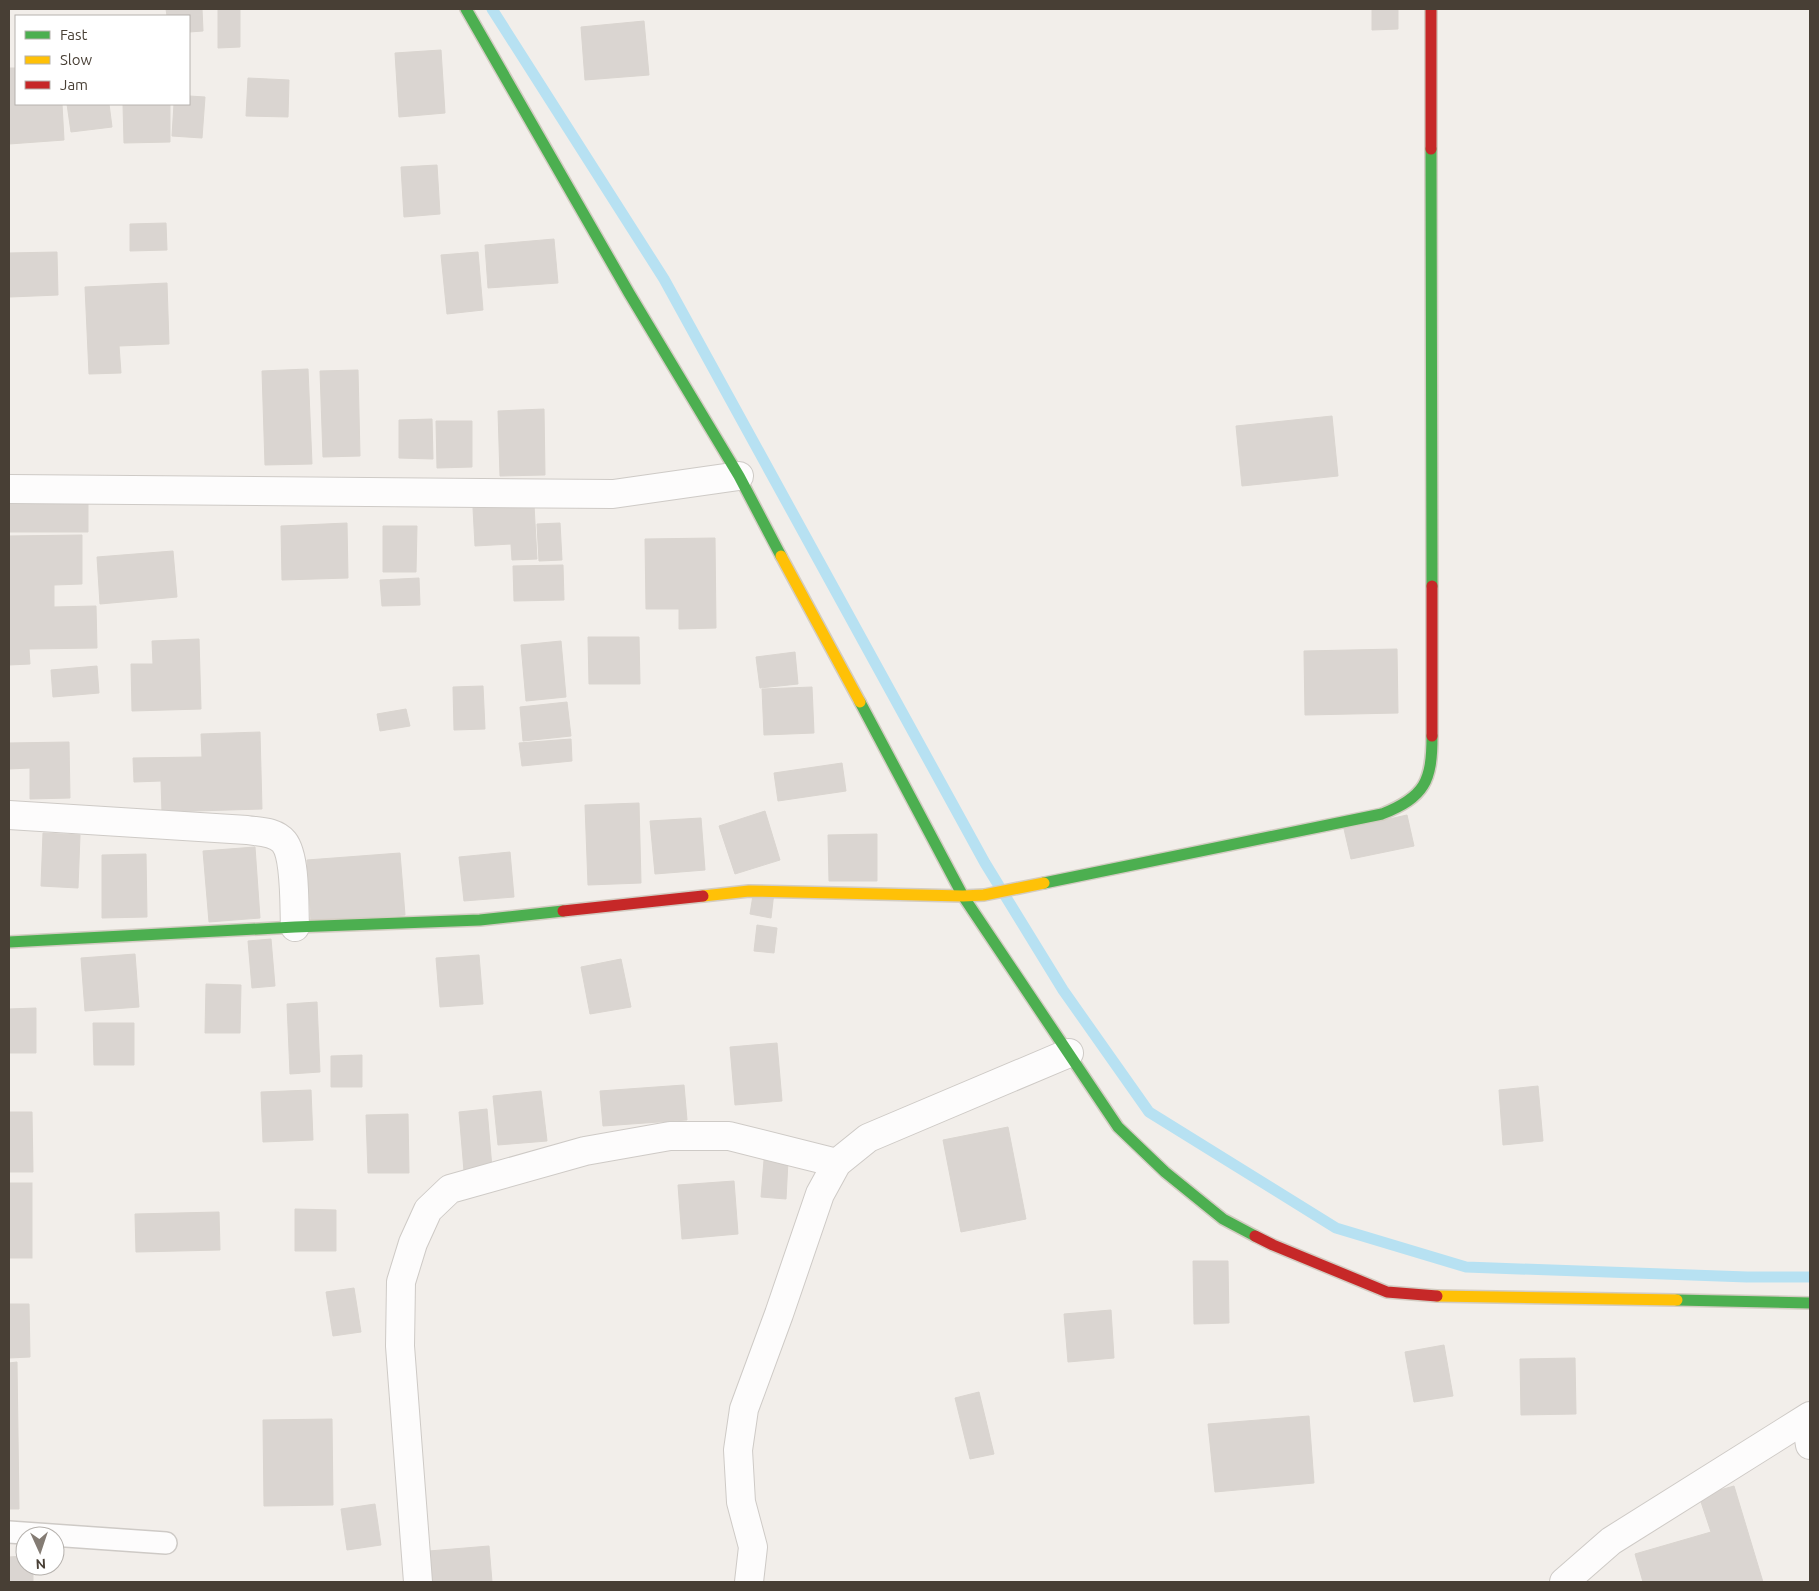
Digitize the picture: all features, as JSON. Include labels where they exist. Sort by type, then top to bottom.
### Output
[{"type":"street","points":[[466,9],[629,293],[739,476],[963,896],[1118,1127],[1165,1172],[1223,1219],[1273,1245],[1387,1292],[1443,1296],[1810,1303]]},
{"type":"street","points":[[9,942],[295,927],[480,920],[749,891],[963,896],[984,894],[1382,814],[1404,806],[1418,795],[1427,781],[1432,759],[1431,9]]},
{"type":"street","points":[[9,489],[613,494],[739,476]]},
{"type":"street","points":[[9,815],[272,833],[283,841],[289,851],[292,869],[295,927]]},
{"type":"street","points":[[749,1582],[753,1547],[741,1502],[738,1450],[744,1409],[780,1314],[820,1194],[837,1163],[868,1138],[1069,1053]]},
{"type":"street","points":[[418,1582],[400,1346],[401,1282],[412,1243],[428,1210],[450,1189],[585,1151],[670,1136],[730,1136],[837,1163]]},
{"type":"street","points":[[1810,1416],[1806,1420],[1810,1445]]},
{"type":"street","points":[[1564,1582],[1611,1541],[1810,1416]]},
{"type":"lane","points":[[9,1532],[166,1543]]},
{"type":"building","points":[[166,9],[202,9],[203,31],[190,32],[190,15],[167,15]]},
{"type":"building","points":[[218,9],[240,9],[240,47],[218,48]]},
{"type":"building","points":[[1372,9],[1398,9],[1398,29],[1372,30]]},
{"type":"building","points":[[644,21],[649,75],[585,80],[581,27]]},
{"type":"building","points":[[441,50],[445,113],[399,117],[395,53]]},
{"type":"building","points":[[9,68],[15,68],[15,105],[62,105],[64,140],[9,144]]},
{"type":"building","points":[[248,78],[289,80],[288,117],[246,116]]},
{"type":"building","points":[[190,96],[205,97],[202,138],[172,136],[174,105],[190,105]]},
{"type":"building","points":[[67,105],[109,105],[112,127],[71,132]]},
{"type":"building","points":[[123,105],[170,105],[170,142],[124,143]]},
{"type":"building","points":[[437,165],[440,214],[404,217],[401,167]]},
{"type":"building","points":[[166,223],[167,250],[130,251],[130,224]]},
{"type":"building","points":[[554,239],[558,283],[488,288],[485,245]]},
{"type":"building","points":[[57,252],[58,295],[10,297],[9,253]]},
{"type":"building","points":[[478,252],[483,310],[447,314],[441,255]]},
{"type":"building","points":[[167,283],[169,344],[119,346],[121,373],[89,374],[85,287]]},
{"type":"building","points":[[308,369],[312,464],[265,465],[262,371]]},
{"type":"building","points":[[358,370],[360,456],[323,457],[320,371]]},
{"type":"building","points":[[544,409],[545,475],[500,476],[498,411]]},
{"type":"building","points":[[1332,416],[1338,476],[1242,486],[1236,426]]},
{"type":"building","points":[[432,419],[433,459],[399,458],[399,420]]},
{"type":"building","points":[[436,421],[472,421],[472,467],[437,468]]},
{"type":"building","points":[[88,494],[88,532],[9,532],[9,495]]},
{"type":"building","points":[[534,505],[537,559],[512,560],[511,544],[475,546],[473,508]]},
{"type":"building","points":[[347,523],[348,578],[282,580],[281,526]]},
{"type":"building","points":[[560,523],[562,560],[539,561],[537,524]]},
{"type":"building","points":[[383,526],[417,526],[416,572],[383,572]]},
{"type":"building","points":[[82,535],[82,584],[54,585],[54,607],[96,606],[97,648],[29,649],[30,664],[9,665],[9,536]]},
{"type":"building","points":[[715,538],[716,628],[679,629],[679,609],[646,609],[645,539]]},
{"type":"building","points":[[173,551],[177,597],[100,604],[97,557]]},
{"type":"building","points":[[563,565],[564,600],[514,601],[513,566]]},
{"type":"building","points":[[419,578],[420,605],[382,606],[380,580]]},
{"type":"building","points":[[588,637],[639,637],[640,684],[589,684]]},
{"type":"building","points":[[199,639],[201,709],[132,711],[131,664],[153,664],[152,641]]},
{"type":"building","points":[[561,641],[566,697],[526,701],[521,645]]},
{"type":"building","points":[[1397,649],[1398,713],[1305,715],[1304,651]]},
{"type":"building","points":[[795,652],[798,684],[760,688],[756,657]]},
{"type":"building","points":[[97,666],[99,693],[53,697],[51,670]]},
{"type":"building","points":[[483,686],[485,729],[454,730],[453,687]]},
{"type":"building","points":[[812,687],[814,733],[764,735],[762,689]]},
{"type":"building","points":[[567,702],[571,736],[523,741],[520,707]]},
{"type":"building","points":[[406,709],[410,726],[380,731],[377,714]]},
{"type":"building","points":[[260,732],[262,809],[162,812],[161,781],[134,782],[133,758],[202,757],[201,734]]},
{"type":"building","points":[[571,739],[572,761],[522,766],[519,743]]},
{"type":"building","points":[[69,742],[70,798],[30,799],[30,768],[9,769],[9,743]]},
{"type":"building","points":[[842,763],[846,791],[778,801],[774,773]]},
{"type":"building","points":[[639,803],[641,883],[588,885],[585,805]]},
{"type":"building","points":[[765,811],[780,860],[735,874],[719,826]]},
{"type":"building","points":[[1407,815],[1414,846],[1351,859],[1344,829]]},
{"type":"building","points":[[701,818],[705,870],[655,874],[650,821]]},
{"type":"building","points":[[43,833],[80,835],[78,888],[41,886]]},
{"type":"building","points":[[877,834],[877,881],[829,881],[828,835]]},
{"type":"building","points":[[255,847],[260,918],[209,922],[203,851]]},
{"type":"building","points":[[510,852],[514,897],[464,901],[459,857]]},
{"type":"building","points":[[400,853],[405,915],[311,922],[307,860]]},
{"type":"building","points":[[146,854],[147,917],[102,918],[102,855]]},
{"type":"building","points":[[754,889],[774,892],[771,918],[750,914]]},
{"type":"building","points":[[757,925],[777,928],[774,953],[754,951]]},
{"type":"building","points":[[271,939],[275,986],[252,988],[248,941]]},
{"type":"building","points":[[135,954],[139,1007],[85,1011],[81,958]]},
{"type":"building","points":[[479,955],[483,1004],[440,1007],[436,958]]},
{"type":"building","points":[[621,959],[631,1007],[590,1014],[581,967]]},
{"type":"building","points":[[206,984],[241,985],[240,1033],[205,1033]]},
{"type":"building","points":[[317,1002],[320,1072],[290,1074],[287,1004]]},
{"type":"building","points":[[36,1008],[36,1053],[9,1053],[9,1009]]},
{"type":"building","points":[[93,1023],[134,1023],[134,1065],[94,1065]]},
{"type":"building","points":[[777,1043],[782,1101],[735,1105],[730,1047]]},
{"type":"building","points":[[362,1055],[362,1087],[331,1087],[331,1056]]},
{"type":"building","points":[[684,1085],[687,1120],[603,1126],[600,1091]]},
{"type":"building","points":[[1538,1086],[1543,1141],[1503,1145],[1499,1090]]},
{"type":"building","points":[[311,1090],[313,1140],[263,1142],[261,1092]]},
{"type":"building","points":[[541,1091],[547,1141],[498,1145],[493,1096]]},
{"type":"building","points":[[487,1109],[492,1168],[464,1171],[459,1112]]},
{"type":"building","points":[[9,1112],[32,1112],[33,1172],[9,1172]]},
{"type":"building","points":[[408,1114],[409,1173],[368,1173],[366,1115]]},
{"type":"building","points":[[1008,1127],[1026,1219],[961,1232],[943,1140]]},
{"type":"building","points":[[764,1160],[788,1161],[786,1199],[761,1197]]},
{"type":"building","points":[[734,1181],[738,1234],[682,1239],[678,1185]]},
{"type":"building","points":[[9,1183],[32,1183],[32,1258],[9,1258]]},
{"type":"building","points":[[295,1209],[336,1210],[336,1251],[295,1251]]},
{"type":"building","points":[[219,1212],[220,1250],[136,1252],[135,1214]]},
{"type":"building","points":[[1193,1261],[1228,1261],[1229,1323],[1194,1324]]},
{"type":"building","points":[[354,1288],[361,1332],[333,1336],[326,1292]]},
{"type":"building","points":[[9,1304],[29,1304],[30,1357],[9,1358]]},
{"type":"building","points":[[1111,1310],[1114,1358],[1068,1362],[1064,1314]]},
{"type":"building","points":[[1444,1345],[1453,1396],[1414,1402],[1405,1352]]},
{"type":"building","points":[[1575,1358],[1576,1414],[1521,1415],[1520,1359]]},
{"type":"building","points":[[17,1362],[19,1509],[9,1509],[9,1363]]},
{"type":"building","points":[[979,1392],[994,1454],[970,1459],[955,1398]]},
{"type":"building","points":[[1309,1416],[1314,1483],[1215,1492],[1208,1424]]},
{"type":"building","points":[[332,1419],[333,1505],[264,1506],[263,1420]]},
{"type":"building","points":[[1734,1486],[1763,1582],[1643,1582],[1635,1554],[1711,1532],[1699,1496]]},
{"type":"building","points":[[375,1504],[381,1545],[347,1550],[341,1509]]},
{"type":"building","points":[[489,1546],[492,1582],[420,1582],[417,1552]]},
{"type":"building","points":[[9,1557],[15,1557],[15,1576],[33,1576],[33,1582],[9,1582]]},
{"type":"waterway","points":[[492,9],[664,279],[985,863],[1063,990],[1149,1112],[1336,1228],[1466,1267],[1747,1277],[1810,1277]]},
{"type":"traffic: fast","points":[[466,9],[629,293],[739,476],[781,556]]},
{"type":"traffic: fast","points":[[1431,149],[1432,586]]},
{"type":"traffic: fast","points":[[860,702],[963,896],[1118,1127],[1165,1172],[1223,1219],[1255,1236]]},
{"type":"traffic: fast","points":[[1044,883],[1382,814],[1408,801],[1423,786],[1428,776],[1430,765],[1432,736]]},
{"type":"traffic: fast","points":[[9,942],[295,927],[480,920],[563,911]]},
{"type":"traffic: fast","points":[[1677,1300],[1810,1303]]},
{"type":"traffic: slow","points":[[781,556],[860,702]]},
{"type":"traffic: slow","points":[[703,896],[749,891],[963,896],[984,895],[1044,883]]},
{"type":"traffic: slow","points":[[1437,1296],[1677,1300]]},
{"type":"traffic: jam","points":[[1431,9],[1431,149]]},
{"type":"traffic: jam","points":[[1432,586],[1432,736]]},
{"type":"traffic: jam","points":[[563,911],[703,896]]},
{"type":"traffic: jam","points":[[1255,1236],[1387,1292],[1437,1296]]}]
